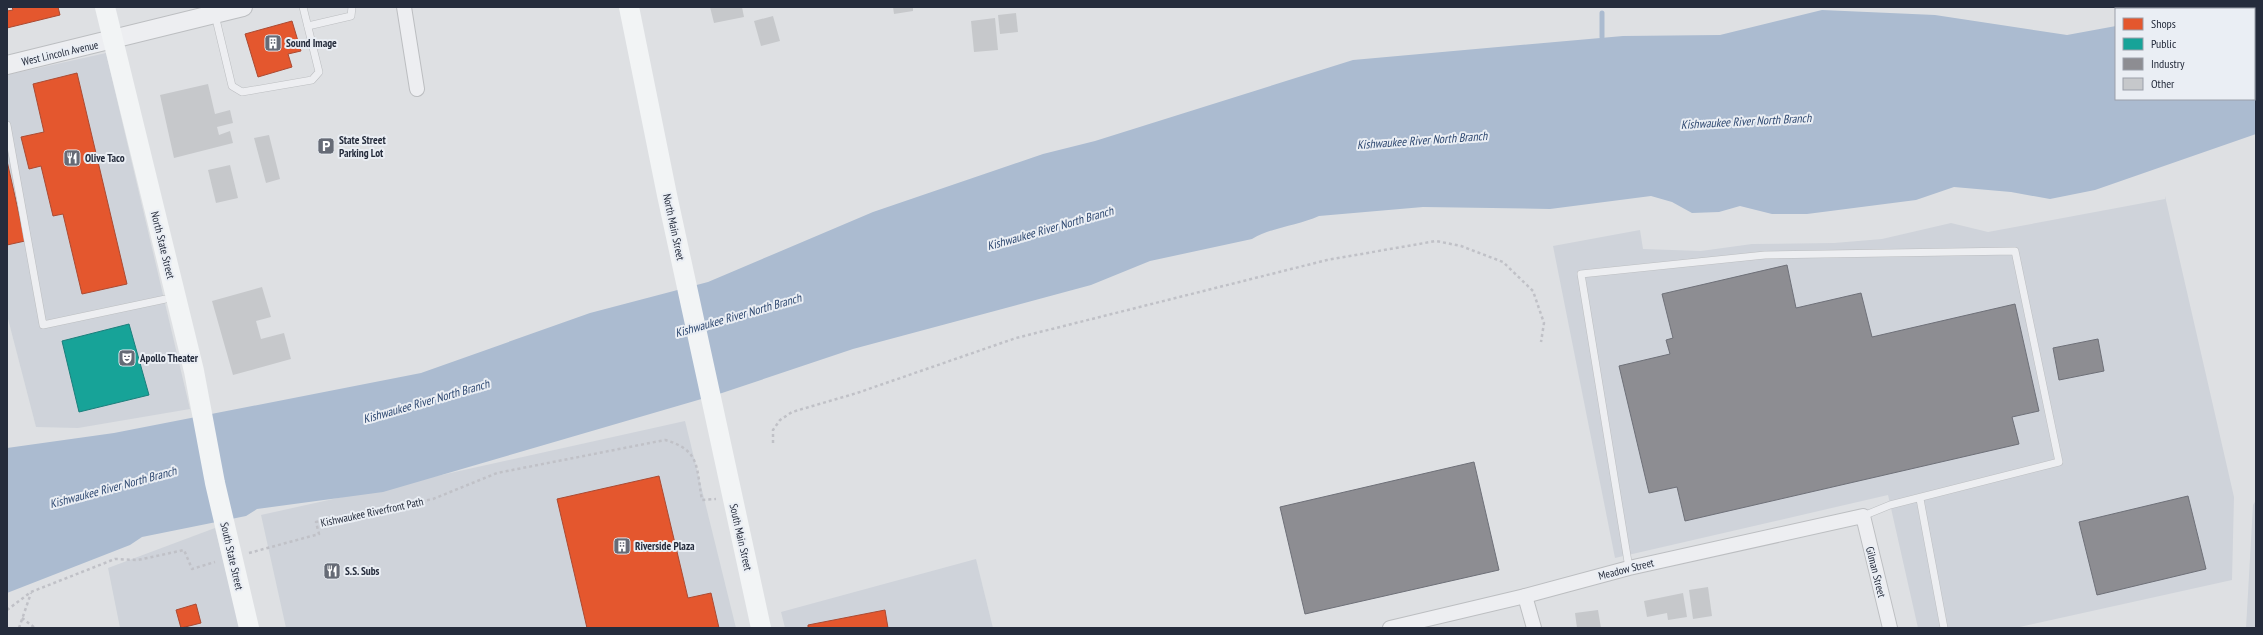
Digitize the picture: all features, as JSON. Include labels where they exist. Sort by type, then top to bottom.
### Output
[{"type":"main road","name":"North State Street","points":[[105,7],[194,371],[215,483]]},
{"type":"main road","name":"North Main Street","points":[[629,7],[667,195],[721,446]]},
{"type":"main road","name":"South Main Street","points":[[721,446],[761,628]]},
{"type":"main road","name":"South State Street","points":[[215,483],[249,628]]},
{"type":"street","name":"West Lincoln Avenue","points":[[7,65],[113,41],[243,7]]},
{"type":"street","points":[[404,7],[417,89]]},
{"type":"street","name":"Meadow Street","points":[[1390,628],[1525,596],[1629,568],[1863,516]]},
{"type":"street","name":"Gilman Street","points":[[1863,516],[1890,628]]},
{"type":"street","points":[[1525,596],[1534,628]]},
{"type":"lane","points":[[215,14],[232,86],[242,92],[312,80],[319,72],[303,7]]},
{"type":"lane","points":[[308,26],[351,16],[352,7]]},
{"type":"lane","points":[[7,125],[43,325],[176,297]]},
{"type":"lane","points":[[1629,568],[1581,274],[1765,255],[2015,251],[2059,462],[1920,499],[1890,505],[1863,516]]},
{"type":"lane","points":[[1920,499],[1944,628]]},
{"type":"path","points":[[773,443],[773,430],[780,420],[792,412],[857,393],[1016,338],[1327,260],[1436,241],[1461,246],[1503,262],[1533,291],[1544,323],[1541,342]]},
{"type":"path","name":"Kishwaukee Riverfront Path","points":[[7,610],[31,592],[115,559],[138,560],[184,550],[192,568],[232,554],[319,534],[316,522],[433,499],[497,473],[665,440],[681,445],[694,456],[702,500],[732,497]]},
{"type":"path","points":[[19,628],[31,592]]},
{"type":"path","points":[[22,618],[35,628]]},
{"type":"shaded area","points":[[106,53],[190,409],[78,428],[36,427],[7,315],[7,75]]},
{"type":"shaded area","points":[[2165,196],[2234,497],[2232,580],[2015,628],[1918,628],[1888,495],[1615,558],[1553,246],[1640,230],[1643,249],[1701,251],[1752,244],[1834,243],[1882,239],[1951,223],[1988,232],[2165,199]]},
{"type":"shaded area","points":[[685,421],[736,628],[286,628],[261,515]]},
{"type":"shaded area","points":[[2256,500],[2256,628],[2246,628],[2253,505]]},
{"type":"shaded area","points":[[215,528],[240,628],[120,628],[108,568]]},
{"type":"shaded area","points":[[976,559],[993,628],[785,628],[781,612]]},
{"type":"water","name":"Kishwaukee River North Branch","points":[[2256,7],[2256,134],[2095,190],[2050,199],[2011,192],[1954,187],[1916,200],[1807,214],[1772,214],[1740,206],[1719,212],[1692,213],[1672,202],[1651,196],[1550,209],[1423,207],[1319,216],[1268,232],[1252,239],[1150,261],[1091,285],[853,349],[722,393],[383,492],[257,509],[246,516],[142,537],[130,545],[7,593],[7,448],[114,433],[421,373],[590,313],[708,282],[873,212],[1043,154],[1095,141],[1353,60],[1623,36],[1720,35],[1822,10],[1935,15],[2067,35],[2115,26],[2115,100],[2255,100],[2255,8],[2150,8]]},
{"type":"building: Shops","points":[[12,7],[58,7],[60,15],[7,28],[7,11],[13,10]]},
{"type":"building: Shops","name":"Sound Image","points":[[292,21],[301,51],[288,54],[292,67],[258,77],[245,34]]},
{"type":"building: Shops","points":[[77,73],[127,284],[82,294],[63,214],[53,216],[41,166],[29,169],[21,137],[44,132],[33,84]]},
{"type":"building: Shops","points":[[7,161],[25,241],[7,245]]},
{"type":"building: Shops","name":"Riverside Plaza","points":[[659,476],[688,598],[711,593],[719,628],[587,628],[557,499]]},
{"type":"building: Shops","points":[[196,604],[201,623],[181,628],[176,610]]},
{"type":"building: Shops","points":[[885,610],[888,628],[808,628],[808,625]]},
{"type":"building: Public","points":[[129,324],[149,395],[79,412],[62,341]]},
{"type":"building: Industry","points":[[1787,265],[1796,308],[1861,293],[1872,337],[2015,304],[2039,411],[2012,417],[2019,444],[1685,521],[1677,487],[1649,493],[1619,366],[1670,354],[1666,340],[1673,338],[1662,294]]},
{"type":"building: Industry","points":[[2098,339],[2104,371],[2059,380],[2053,348]]},
{"type":"building: Industry","points":[[1474,462],[1499,570],[1305,614],[1280,507]]},
{"type":"building: Industry","points":[[2188,496],[2206,569],[2097,595],[2079,522]]},
{"type":"building: Other","points":[[710,7],[742,7],[744,17],[714,23]]},
{"type":"building: Other","points":[[893,7],[913,7],[913,11],[894,14]]},
{"type":"building: Other","points":[[1016,13],[1018,32],[1000,34],[998,15]]},
{"type":"building: Other","points":[[773,16],[780,41],[761,46],[754,21]]},
{"type":"building: Other","points":[[995,18],[998,50],[974,52],[971,21]]},
{"type":"building: Other","points":[[208,84],[215,114],[230,110],[233,123],[217,127],[219,135],[230,131],[233,143],[174,158],[160,95]]},
{"type":"building: Other","points":[[269,135],[280,179],[266,183],[254,138]]},
{"type":"building: Other","points":[[230,165],[238,198],[216,203],[208,170]]},
{"type":"building: Other","points":[[262,287],[271,317],[256,321],[261,339],[284,333],[291,359],[233,375],[212,301]]},
{"type":"building: Other","points":[[1708,587],[1712,616],[1693,619],[1689,590]]},
{"type":"building: Other","points":[[1683,593],[1687,617],[1668,620],[1667,613],[1647,617],[1644,601]]},
{"type":"building: Other","points":[[1598,610],[1601,628],[1577,628],[1575,613]]},
{"type":"waterway","points":[[1602,13],[1602,37]]},
{"type":"place","name":"Sound Image","points":[[273,43]]},
{"type":"place","name":"State Street Parking Lot","points":[[326,146]]},
{"type":"place","name":"Olive Taco","points":[[72,158]]},
{"type":"place","name":"Apollo Theater","points":[[127,358]]},
{"type":"place","name":"Riverside Plaza","points":[[622,546]]},
{"type":"place","name":"S.S. Subs","points":[[332,571]]}]
